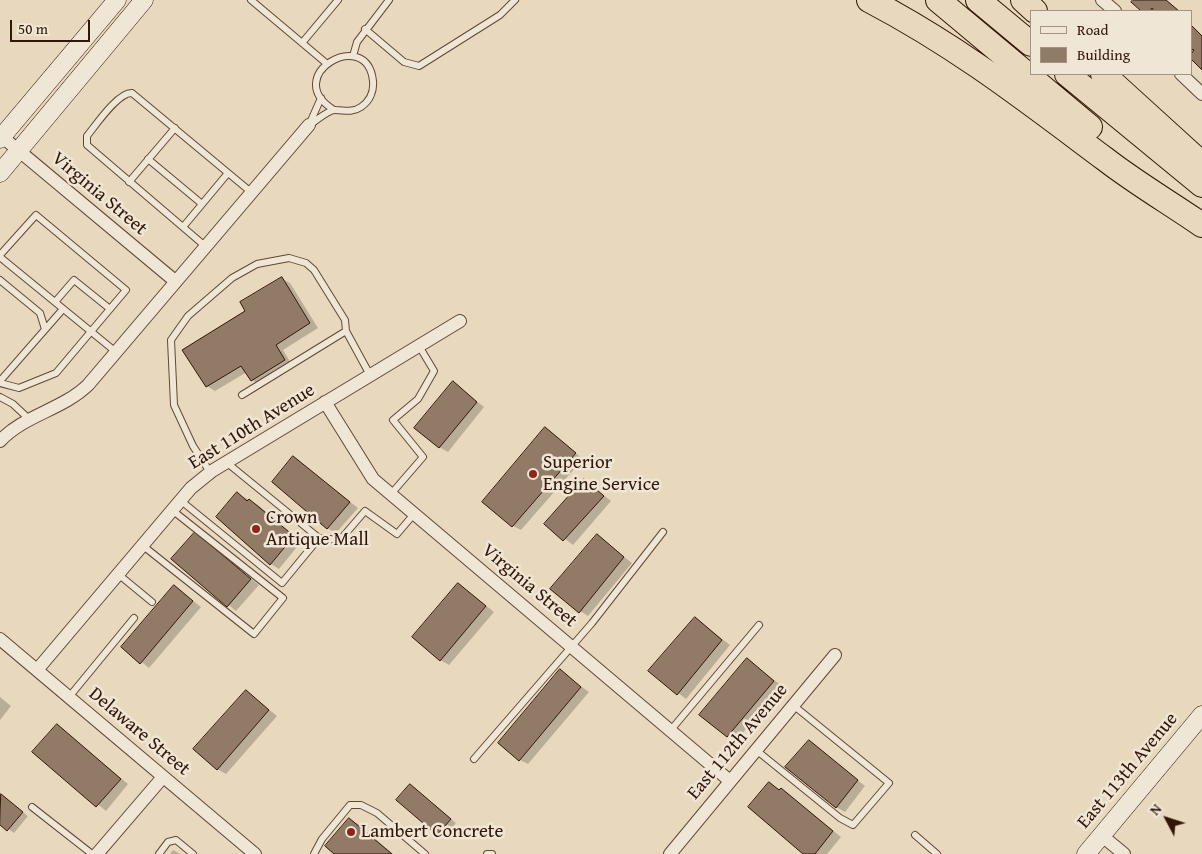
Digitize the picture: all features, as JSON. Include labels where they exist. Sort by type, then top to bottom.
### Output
[{"type":"highway","points":[[869,0],[921,28],[984,69],[1052,117],[1105,160],[1202,225]]},
{"type":"highway","points":[[938,0],[1202,220]]},
{"type":"highway","points":[[978,0],[1030,43]]},
{"type":"highway","points":[[1024,0],[1034,10]]},
{"type":"highway","points":[[1067,75],[1202,185]]},
{"type":"highway","points":[[1103,75],[1202,164]]},
{"type":"main road","points":[[1,137],[117,0]]},
{"type":"main road","points":[[0,172],[144,0]]},
{"type":"main road","name":"East 113th Avenue","points":[[1086,854],[1202,715]]},
{"type":"street","points":[[1102,0],[1114,10]]},
{"type":"street","points":[[1182,75],[1202,94]]},
{"type":"street","points":[[0,441],[30,420],[62,406],[81,392],[309,125]]},
{"type":"street","name":"Virginia Street","points":[[1,137],[175,282]]},
{"type":"street","name":"East 110th Avenue","points":[[37,670],[176,505],[210,472],[460,321]]},
{"type":"street","name":"Virginia Street","points":[[325,402],[373,479],[730,781]]},
{"type":"street","name":"Delaware Street","points":[[0,639],[255,854]]},
{"type":"street","name":"East 112th Avenue","points":[[670,854],[835,655]]},
{"type":"street","points":[[98,854],[163,777]]},
{"type":"street","points":[[1101,835],[1124,854]]},
{"type":"lane","points":[[251,0],[326,63]]},
{"type":"lane","points":[[302,43],[338,0]]},
{"type":"lane","points":[[365,29],[404,62],[419,66],[500,15],[514,0]]},
{"type":"lane","points":[[353,56],[357,42],[386,1]]},
{"type":"lane","points":[[309,125],[334,110],[352,111],[360,108],[372,94],[372,76],[368,67],[353,56],[334,58],[326,63],[317,80],[321,98],[334,110]]},
{"type":"lane","points":[[205,246],[90,149],[86,141],[87,136],[117,99],[132,93],[251,192]]},
{"type":"lane","points":[[309,125],[321,98]]},
{"type":"lane","points":[[129,182],[175,128]]},
{"type":"lane","points":[[148,159],[202,204]]},
{"type":"lane","points":[[183,227],[228,173]]},
{"type":"lane","points":[[63,309],[0,382],[20,388],[56,373],[91,332],[126,290],[36,215],[0,256],[54,302],[63,309],[91,332],[116,352]]},
{"type":"lane","points":[[210,472],[193,446],[174,405],[171,340],[188,316],[232,278],[257,264],[289,258],[306,263],[314,270],[345,320],[346,332],[370,375]]},
{"type":"lane","points":[[0,280],[40,314],[45,329]]},
{"type":"lane","points":[[54,302],[74,280],[110,309]]},
{"type":"lane","points":[[242,395],[346,332]]},
{"type":"lane","points":[[391,494],[423,457],[393,420],[418,399],[434,371],[419,346]]},
{"type":"lane","points":[[0,397],[13,404],[30,420]]},
{"type":"lane","points":[[226,462],[319,538],[340,540],[365,511],[397,534],[414,514]]},
{"type":"lane","points":[[176,505],[246,554],[282,583],[319,538]]},
{"type":"lane","points":[[142,545],[254,634],[282,598],[238,562],[176,505]]},
{"type":"lane","points":[[474,759],[570,646],[592,623],[663,532]]},
{"type":"lane","points":[[238,562],[246,554]]},
{"type":"lane","points":[[118,574],[152,602]]},
{"type":"lane","points":[[69,697],[134,618]]},
{"type":"lane","points":[[670,730],[759,625]]},
{"type":"lane","points":[[756,750],[840,818],[853,824],[889,783],[793,705]]},
{"type":"lane","points":[[317,853],[322,839],[350,805],[361,805],[377,814],[424,854]]},
{"type":"lane","points":[[32,807],[92,854]]},
{"type":"lane","points":[[915,835],[937,854]]},
{"type":"lane","points":[[159,854],[168,842],[176,840],[192,854]]},
{"type":"lane","points":[[487,854],[492,854]]},
{"type":"building","points":[[1133,0],[1166,0],[1178,10],[1153,10],[1152,8],[1151,10],[1140,10],[1131,2]]},
{"type":"building","points":[[1192,26],[1202,36],[1202,70],[1192,60],[1194,50],[1192,49]]},
{"type":"building","points":[[282,277],[310,323],[276,345],[285,360],[251,381],[241,366],[206,387],[182,350],[245,311],[240,302]]},
{"type":"building","points":[[453,381],[477,402],[439,448],[414,428]]},
{"type":"building","points":[[545,427],[576,453],[512,527],[482,502]]},
{"type":"building","points":[[293,456],[350,502],[327,529],[272,482]]},
{"type":"building","points":[[584,479],[604,496],[563,541],[544,524]]},
{"type":"building","points":[[237,492],[247,501],[249,499],[294,536],[270,565],[216,517]]},
{"type":"building","points":[[195,532],[251,579],[227,607],[171,559]]},
{"type":"building","points":[[597,534],[624,557],[579,613],[550,589]]},
{"type":"building","points":[[458,583],[486,606],[440,661],[412,637]]},
{"type":"building","points":[[174,585],[193,601],[140,664],[121,647]]},
{"type":"building","points":[[695,617],[722,640],[677,695],[648,671]]},
{"type":"building","points":[[747,658],[774,681],[727,737],[699,715]]},
{"type":"building","points":[[560,669],[581,687],[519,761],[498,743]]},
{"type":"building","points":[[246,690],[269,710],[217,770],[193,749]]},
{"type":"building","points":[[57,724],[121,779],[96,807],[32,752]]},
{"type":"building","points":[[809,740],[858,780],[836,808],[785,767]]},
{"type":"building","points":[[769,782],[779,790],[781,788],[833,831],[815,854],[803,854],[748,807]]},
{"type":"building","points":[[410,784],[451,819],[437,835],[396,800]]},
{"type":"building","points":[[1,794],[23,812],[7,831],[0,825]]},
{"type":"building","name":"Lambert Concrete","points":[[349,818],[392,854],[334,854],[325,846]]},
{"type":"place","name":"Superior Engine Service","points":[[533,474]]},
{"type":"place","name":"Crown Antique Mall","points":[[256,529]]},
{"type":"place","name":"Lambert Concrete","points":[[351,832]]}]
